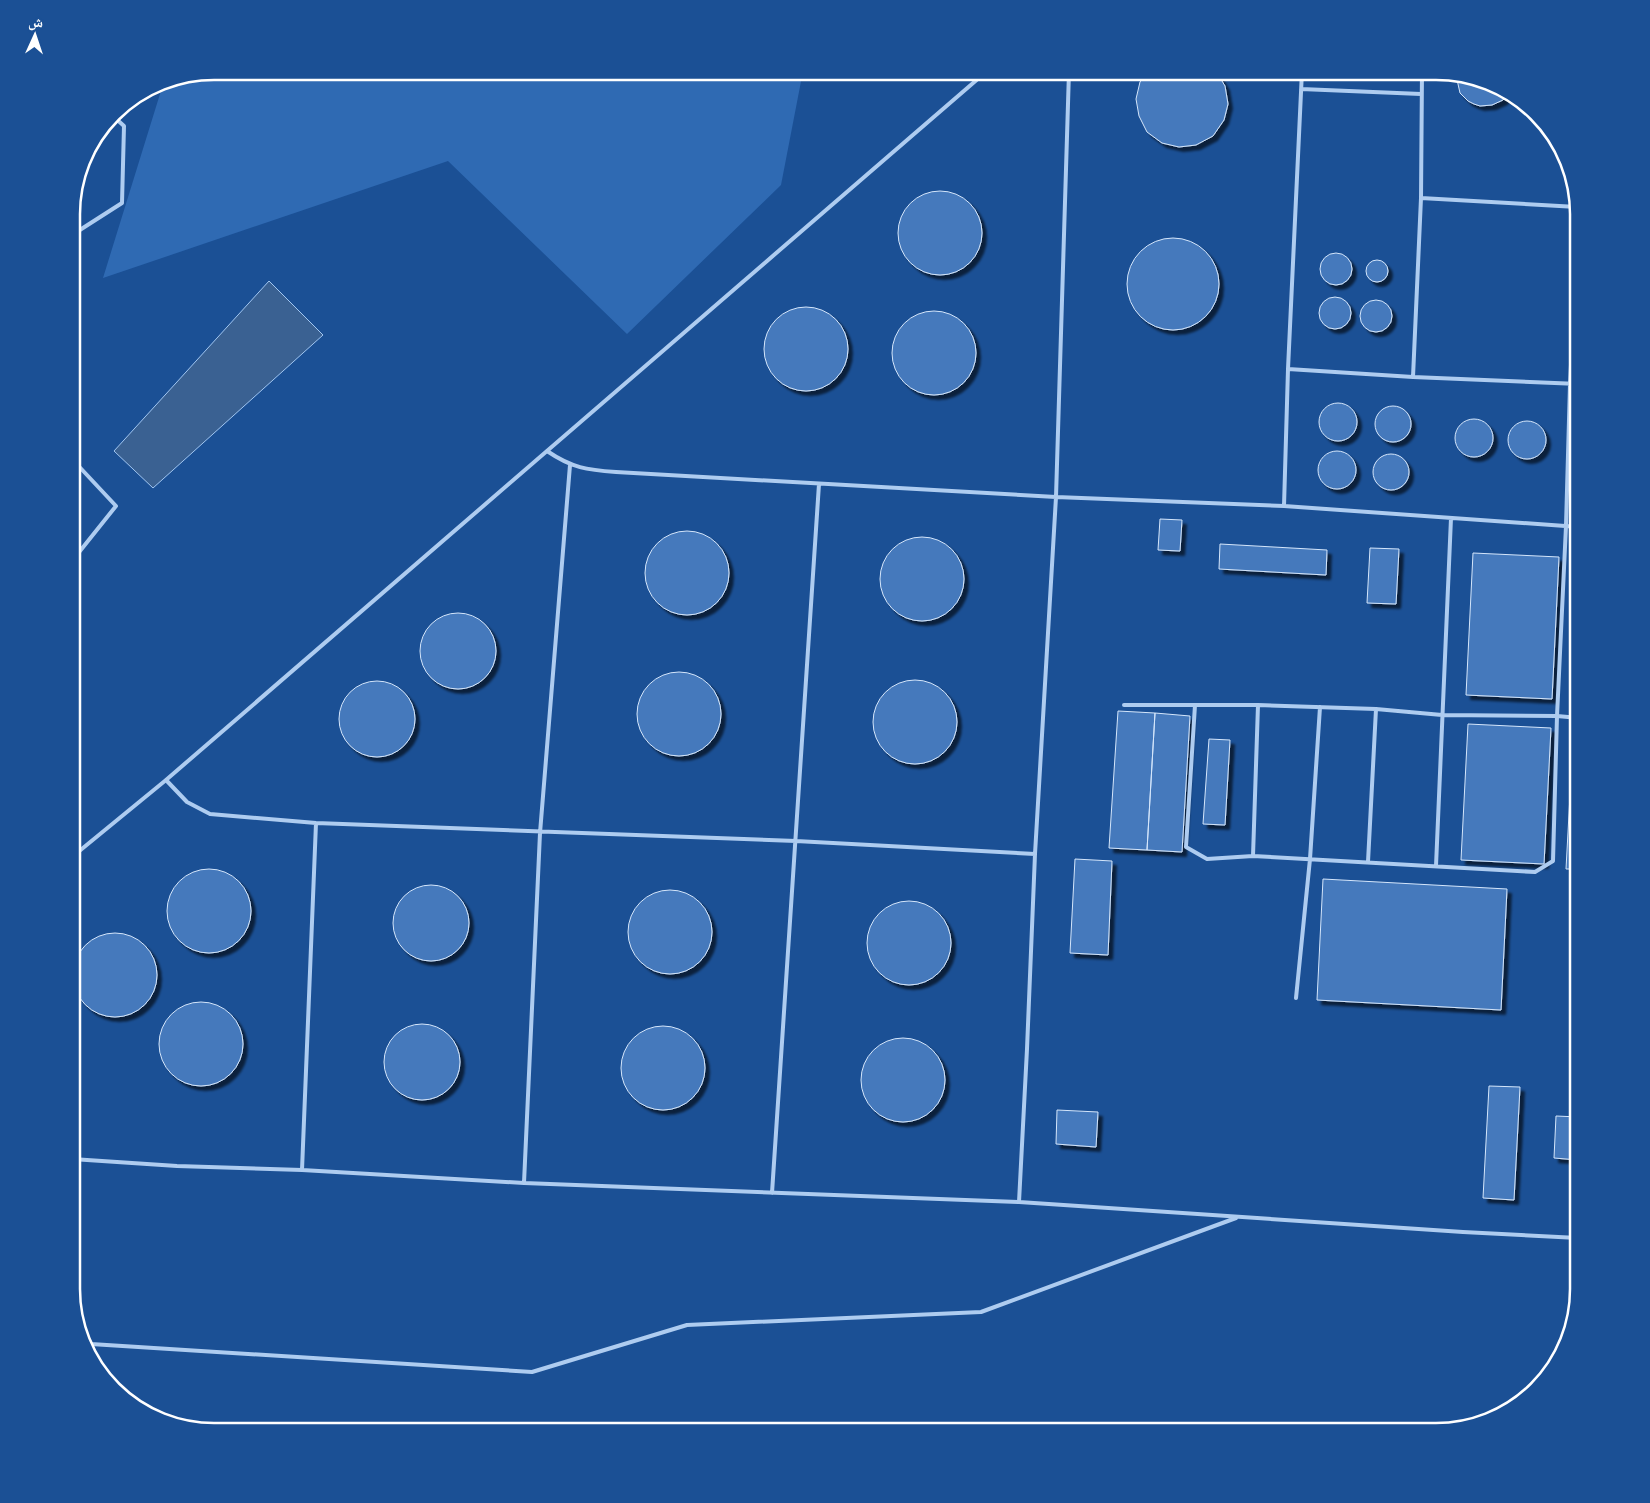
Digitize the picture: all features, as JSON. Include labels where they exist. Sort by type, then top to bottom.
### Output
[{"type":"lane","points":[[80,850],[166,780],[977,80]]},
{"type":"lane","points":[[1019,1202],[1034,854],[1056,497],[1069,80]]},
{"type":"lane","points":[[1284,506],[1288,369],[1302,80]]},
{"type":"lane","points":[[1413,377],[1421,198],[1422,80]]},
{"type":"lane","points":[[1301,89],[1421,94]]},
{"type":"lane","points":[[80,230],[122,203],[124,126],[118,121]]},
{"type":"lane","points":[[1421,198],[1570,207]]},
{"type":"lane","points":[[1195,705],[1186,847],[1208,858],[1253,856],[1535,872],[1554,861],[1557,716],[1566,526],[1570,384],[1288,369]]},
{"type":"lane","points":[[547,452],[570,465],[616,472],[1056,497],[1284,506],[1570,526]]},
{"type":"lane","points":[[524,1183],[540,833],[570,465]]},
{"type":"lane","points":[[80,468],[116,506],[80,551]]},
{"type":"lane","points":[[772,1193],[819,484]]},
{"type":"lane","points":[[1436,866],[1451,518]]},
{"type":"lane","points":[[1124,705],[1258,705],[1376,709],[1442,715],[1570,717]]},
{"type":"lane","points":[[1253,856],[1258,705]]},
{"type":"lane","points":[[1296,998],[1310,859],[1320,707]]},
{"type":"lane","points":[[1368,862],[1376,709]]},
{"type":"lane","points":[[166,780],[187,802],[210,814],[316,824],[796,841],[1034,854]]},
{"type":"lane","points":[[302,1170],[316,824]]},
{"type":"lane","points":[[80,1160],[524,1183],[1019,1202],[1570,1238]]},
{"type":"lane","points":[[92,1344],[532,1372],[686,1325],[980,1312],[1238,1217]]},
{"type":"shaded area","points":[[214,80],[801,80],[781,185],[627,334],[448,161],[103,278],[161,91],[171,87],[197,81]]},
{"type":"shaded area","points":[[269,281],[323,335],[153,488],[114,451]]},
{"type":"building","points":[[1141,80],[1221,80],[1225,86],[1228,104],[1224,120],[1213,136],[1196,145],[1179,147],[1162,143],[1147,132],[1139,116],[1136,99]]},
{"type":"building","points":[[1458,82],[1487,90],[1504,99],[1492,105],[1480,106],[1468,101],[1460,93]]},
{"type":"building","points":[[932,191],[948,191],[964,198],[975,209],[982,225],[979,249],[970,263],[964,268],[948,275],[932,275],[916,268],[905,257],[898,241],[898,225],[905,209],[916,198]]},
{"type":"building","points":[[1173,238],[1190,242],[1205,252],[1215,267],[1219,284],[1215,301],[1205,316],[1190,326],[1173,330],[1156,326],[1141,316],[1131,301],[1127,284],[1131,267],[1141,252],[1156,242]]},
{"type":"building","points":[[1336,253],[1347,258],[1352,269],[1347,280],[1336,285],[1325,280],[1320,269],[1325,258]]},
{"type":"building","points":[[1377,260],[1385,263],[1388,271],[1385,279],[1377,282],[1369,279],[1366,271],[1369,263]]},
{"type":"building","points":[[1335,297],[1346,302],[1351,313],[1346,324],[1335,329],[1324,324],[1319,313],[1324,302]]},
{"type":"building","points":[[1376,300],[1387,305],[1392,316],[1387,327],[1376,332],[1365,327],[1360,316],[1365,305]]},
{"type":"building","points":[[798,307],[814,307],[830,314],[841,325],[848,341],[845,365],[836,379],[830,384],[814,391],[798,391],[782,384],[771,373],[764,357],[764,341],[771,325],[782,314]]},
{"type":"building","points":[[926,311],[942,311],[958,318],[969,329],[976,345],[973,369],[964,383],[958,388],[942,395],[926,395],[910,388],[899,377],[892,361],[892,345],[899,329],[910,318]]},
{"type":"building","points":[[1338,403],[1351,409],[1357,422],[1351,435],[1338,441],[1325,435],[1319,422],[1325,409]]},
{"type":"building","points":[[1393,406],[1400,407],[1406,411],[1410,417],[1410,431],[1406,437],[1400,441],[1393,442],[1386,441],[1380,437],[1376,431],[1375,424],[1376,417],[1380,411],[1386,407]]},
{"type":"building","points":[[1474,419],[1487,425],[1493,438],[1487,451],[1474,457],[1461,451],[1455,438],[1461,425]]},
{"type":"building","points":[[1527,421],[1540,427],[1546,440],[1540,453],[1527,459],[1514,453],[1508,440],[1514,427]]},
{"type":"building","points":[[1337,451],[1350,457],[1356,470],[1350,483],[1337,489],[1324,483],[1318,470],[1324,457]]},
{"type":"building","points":[[1391,454],[1398,455],[1404,459],[1408,465],[1408,479],[1404,485],[1398,489],[1391,490],[1384,489],[1378,485],[1374,479],[1373,472],[1374,465],[1378,459],[1384,455]]},
{"type":"building","points":[[1160,519],[1182,520],[1180,551],[1158,550]]},
{"type":"building","points":[[679,531],[695,531],[711,538],[722,549],[729,565],[726,589],[717,603],[711,608],[695,615],[679,615],[663,608],[652,597],[645,581],[645,565],[652,549],[663,538]]},
{"type":"building","points":[[914,537],[930,537],[946,544],[957,555],[964,571],[961,595],[952,609],[946,614],[930,621],[914,621],[898,614],[887,603],[880,587],[880,571],[887,555],[898,544]]},
{"type":"building","points":[[1220,544],[1327,550],[1326,575],[1219,569]]},
{"type":"building","points":[[1370,548],[1399,549],[1396,604],[1367,603]]},
{"type":"building","points":[[1473,553],[1559,557],[1552,699],[1466,695]]},
{"type":"building","points":[[458,613],[473,616],[485,624],[493,636],[496,651],[493,666],[485,678],[473,686],[458,689],[443,686],[431,678],[423,666],[420,651],[423,636],[431,624],[443,616]]},
{"type":"building","points":[[671,672],[687,672],[703,679],[714,690],[721,706],[718,730],[709,744],[703,749],[687,756],[671,756],[655,749],[644,738],[637,722],[637,706],[644,690],[655,679]]},
{"type":"building","points":[[907,680],[923,680],[939,687],[950,698],[957,714],[954,738],[945,752],[939,757],[923,764],[907,764],[891,757],[880,746],[873,730],[873,714],[880,698],[891,687]]},
{"type":"building","points":[[370,681],[384,681],[398,687],[409,698],[415,712],[412,734],[404,746],[384,757],[370,757],[356,751],[345,740],[339,726],[339,712],[345,698],[356,687]]},
{"type":"building","points":[[1118,711],[1155,713],[1147,850],[1109,848]]},
{"type":"building","points":[[1155,713],[1190,716],[1182,852],[1147,850]]},
{"type":"building","points":[[1468,724],[1551,728],[1544,864],[1461,860]]},
{"type":"building","points":[[1209,739],[1230,740],[1225,825],[1203,824]]},
{"type":"building","points":[[1570,795],[1570,869],[1566,869]]},
{"type":"building","points":[[1075,859],[1112,861],[1108,955],[1070,953]]},
{"type":"building","points":[[201,869],[217,869],[233,876],[244,887],[251,903],[248,927],[239,941],[233,946],[217,953],[201,953],[185,946],[174,935],[167,919],[167,903],[174,887],[185,876]]},
{"type":"building","points":[[1323,879],[1507,889],[1501,1010],[1317,1000]]},
{"type":"building","points":[[431,885],[446,888],[458,896],[466,908],[469,923],[466,938],[458,950],[446,958],[431,961],[416,958],[404,950],[396,938],[393,923],[396,908],[404,896],[416,888]]},
{"type":"building","points":[[662,890],[678,890],[694,897],[705,908],[712,924],[709,948],[700,962],[694,967],[678,974],[662,974],[646,967],[635,956],[628,940],[628,924],[635,908],[646,897]]},
{"type":"building","points":[[901,901],[917,901],[933,908],[944,919],[951,935],[948,959],[939,973],[933,978],[917,985],[901,985],[885,978],[874,967],[867,951],[867,935],[874,919],[885,908]]},
{"type":"building","points":[[107,933],[123,933],[139,940],[150,951],[157,967],[157,983],[150,999],[139,1010],[131,1014],[123,1017],[107,1017],[91,1010],[80,999],[80,951],[91,940],[99,936]]},
{"type":"building","points":[[193,1002],[209,1002],[225,1009],[236,1020],[243,1036],[240,1060],[231,1074],[225,1079],[209,1086],[193,1086],[177,1079],[166,1068],[159,1052],[159,1036],[166,1020],[177,1009]]},
{"type":"building","points":[[422,1024],[437,1027],[449,1035],[457,1047],[460,1062],[457,1077],[449,1089],[437,1097],[422,1100],[407,1097],[395,1089],[387,1077],[384,1062],[387,1047],[395,1035],[407,1027]]},
{"type":"building","points":[[655,1026],[671,1026],[687,1033],[698,1044],[705,1060],[702,1084],[693,1098],[687,1103],[671,1110],[655,1110],[639,1103],[628,1092],[621,1076],[621,1060],[628,1044],[639,1033]]},
{"type":"building","points":[[895,1038],[911,1038],[927,1045],[938,1056],[945,1072],[942,1096],[933,1110],[927,1115],[911,1122],[895,1122],[879,1115],[868,1104],[861,1088],[861,1072],[868,1056],[879,1045]]},
{"type":"building","points":[[1489,1086],[1520,1087],[1514,1200],[1483,1198]]},
{"type":"building","points":[[1057,1110],[1098,1112],[1096,1147],[1056,1144]]},
{"type":"building","points":[[1556,1116],[1570,1117],[1570,1159],[1554,1158]]}]
